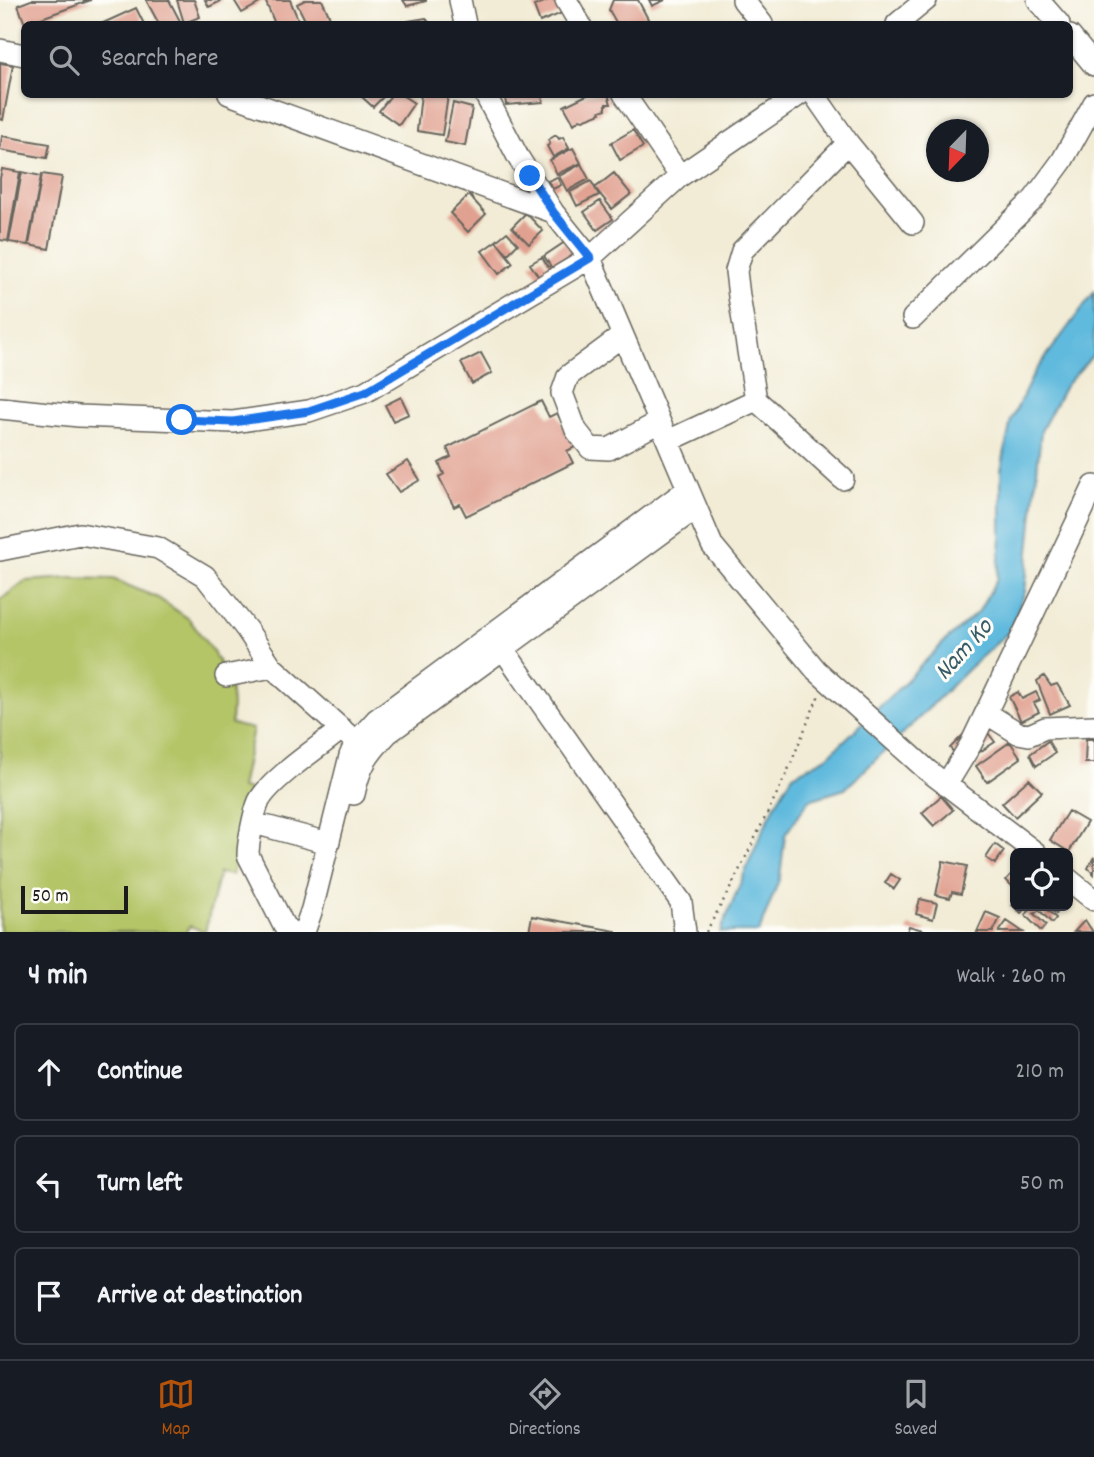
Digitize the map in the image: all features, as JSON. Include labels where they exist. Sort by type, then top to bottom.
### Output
[{"type":"street","points":[[460,0],[464,21]]},
{"type":"street","points":[[566,0],[578,21]]},
{"type":"street","points":[[743,0],[760,21]]},
{"type":"street","points":[[901,21],[926,0]]},
{"type":"street","points":[[1038,0],[1056,21]]},
{"type":"street","points":[[1073,41],[1094,65]]},
{"type":"street","points":[[0,50],[21,54]]},
{"type":"street","points":[[240,98],[553,212]]},
{"type":"street","points":[[487,98],[518,157],[553,212],[590,258],[712,545],[816,681],[1029,848]]},
{"type":"street","points":[[627,98],[680,176]]},
{"type":"street","points":[[0,408],[79,416],[233,422],[309,411],[365,392],[590,258],[680,176],[794,98]]},
{"type":"street","points":[[817,98],[848,143],[914,223]]},
{"type":"street","points":[[913,318],[1034,199],[1062,161],[1094,103]]},
{"type":"street","points":[[843,479],[756,400],[736,271],[742,251],[848,143]]},
{"type":"street","points":[[622,336],[568,376],[562,393],[576,430],[590,448],[609,449],[756,400]]},
{"type":"street","points":[[946,785],[971,744],[1094,486]]},
{"type":"street","points":[[291,932],[284,926],[248,855],[248,843],[260,798],[278,779],[356,741],[388,733],[498,641],[692,499]]},
{"type":"street","points":[[0,550],[80,534],[158,548],[205,576],[272,667],[356,741],[358,776],[327,909],[319,932]]},
{"type":"street","points":[[498,641],[681,902],[685,932]]},
{"type":"street","points":[[226,676],[272,667]]},
{"type":"street","points":[[986,713],[1018,733],[1029,735],[1045,728],[1094,726]]},
{"type":"street","points":[[304,932],[356,741]]},
{"type":"street","points":[[254,823],[328,843]]},
{"type":"street","points":[[1073,882],[1094,900]]},
{"type":"path","points":[[706,932],[732,886],[786,775],[818,697],[816,681]]},
{"type":"green space","points":[[113,579],[158,598],[189,619],[213,652],[230,683],[231,724],[253,729],[241,788],[251,790],[232,875],[219,873],[205,932],[190,926],[186,932],[0,932],[0,600],[25,581]]},
{"type":"water","name":"Nam Ko","points":[[1094,292],[1094,354],[1065,386],[1041,431],[1025,592],[1009,632],[845,789],[809,800],[785,835],[780,877],[759,932],[720,932],[760,836],[793,775],[827,757],[979,611],[997,579],[1001,539],[1001,470],[1011,420],[1034,373]]},
{"type":"building","points":[[31,0],[91,0],[33,21],[24,21],[18,5]]},
{"type":"building","points":[[146,0],[169,0],[180,21],[157,21]]},
{"type":"building","points":[[177,0],[194,0],[200,17],[183,21]]},
{"type":"building","points":[[205,0],[223,0],[209,7]]},
{"type":"building","points":[[234,0],[265,0],[242,13]]},
{"type":"building","points":[[265,0],[290,0],[299,21],[274,21]]},
{"type":"building","points":[[305,0],[322,0],[332,21],[306,21],[297,4]]},
{"type":"building","points":[[403,0],[426,0],[426,1],[407,6]]},
{"type":"building","points":[[557,0],[562,13],[540,21],[534,6]]},
{"type":"building","points":[[613,0],[638,0],[649,21],[615,21],[609,10]]},
{"type":"building","points":[[649,0],[665,0],[652,6]]},
{"type":"building","points":[[136,8],[142,21],[108,21]]},
{"type":"building","points":[[0,63],[13,65],[3,120],[0,119]]},
{"type":"building","points":[[363,98],[382,98],[373,107]]},
{"type":"building","points":[[389,98],[406,98],[414,103],[399,125],[379,111]]},
{"type":"building","points":[[421,98],[448,98],[442,135],[417,131]]},
{"type":"building","points":[[505,98],[542,98],[543,102],[506,105]]},
{"type":"building","points":[[581,98],[609,98],[611,104],[606,104],[606,109],[600,111],[601,113],[580,119],[574,124],[564,106]]},
{"type":"building","points":[[453,103],[472,108],[465,146],[445,142]]},
{"type":"building","points":[[633,130],[643,147],[620,160],[611,143]]},
{"type":"building","points":[[556,135],[559,139],[563,137],[569,148],[553,157],[547,146],[550,144],[548,140]]},
{"type":"building","points":[[2,136],[50,144],[47,158],[0,150]]},
{"type":"building","points":[[573,148],[581,163],[557,174],[550,160]]},
{"type":"building","points":[[581,164],[589,179],[567,191],[559,176]]},
{"type":"building","points":[[2,169],[20,172],[8,241],[0,240]]},
{"type":"building","points":[[22,172],[41,176],[28,245],[9,242]]},
{"type":"building","points":[[614,173],[631,194],[612,209],[595,188]]},
{"type":"building","points":[[42,174],[62,177],[49,249],[29,245]]},
{"type":"building","points":[[557,177],[561,185],[553,189],[548,181]]},
{"type":"building","points":[[591,181],[599,195],[577,206],[570,192]]},
{"type":"building","points":[[469,195],[486,214],[468,232],[450,213]]},
{"type":"building","points":[[600,201],[613,219],[597,230],[584,212]]},
{"type":"building","points":[[526,213],[543,231],[529,244],[512,227]]},
{"type":"building","points":[[507,232],[518,244],[508,254],[496,241]]},
{"type":"building","points":[[496,241],[513,263],[499,274],[482,251]]},
{"type":"building","points":[[565,242],[573,255],[552,268],[544,256]]},
{"type":"building","points":[[542,257],[550,270],[539,277],[530,264]]},
{"type":"building","points":[[481,353],[492,373],[472,384],[461,363]]},
{"type":"building","points":[[401,397],[409,414],[393,421],[385,405]]},
{"type":"building","points":[[541,401],[549,417],[557,413],[575,447],[567,451],[573,463],[466,516],[460,504],[454,507],[439,477],[444,474],[439,463],[451,457],[447,448]]},
{"type":"building","points":[[408,461],[420,480],[399,492],[386,474]]},
{"type":"building","points":[[1044,676],[1051,686],[1057,684],[1070,705],[1050,714],[1037,681]]},
{"type":"building","points":[[1018,692],[1022,699],[1036,692],[1040,700],[1034,703],[1039,712],[1021,721],[1009,697]]},
{"type":"building","points":[[978,720],[995,742],[963,763],[950,748]]},
{"type":"building","points":[[1086,739],[1094,739],[1094,763],[1085,763]]},
{"type":"building","points":[[1048,741],[1055,753],[1036,766],[1030,754]]},
{"type":"building","points":[[1010,742],[1021,758],[987,782],[976,766]]},
{"type":"building","points":[[1029,779],[1042,792],[1015,817],[1002,803]]},
{"type":"building","points":[[941,796],[953,810],[934,826],[922,813]]},
{"type":"building","points":[[1068,811],[1087,822],[1071,848],[1063,848],[1050,840]]},
{"type":"building","points":[[995,844],[1004,851],[995,864],[986,858]]},
{"type":"building","points":[[1094,857],[1094,874],[1088,868]]},
{"type":"building","points":[[943,861],[967,866],[961,894],[952,892],[950,898],[936,895]]},
{"type":"building","points":[[891,874],[900,880],[894,889],[885,883]]},
{"type":"building","points":[[920,899],[937,903],[933,919],[916,914]]},
{"type":"building","points":[[1029,911],[1038,911],[1034,914],[1046,925],[1041,931],[1025,915]]},
{"type":"building","points":[[1040,911],[1048,911],[1056,918],[1052,923]]},
{"type":"building","points":[[986,912],[1000,918],[993,932],[977,932]]},
{"type":"building","points":[[532,916],[616,931],[616,932],[529,932]]},
{"type":"building","points":[[1085,920],[1093,932],[1074,932]]},
{"type":"building","points":[[1007,921],[1023,932],[999,932]]},
{"type":"building","points":[[909,926],[926,931],[926,932],[907,932]]},
{"type":"route","points":[[182,420],[233,422],[309,411],[365,392],[590,258],[553,212],[530,176]]}]
